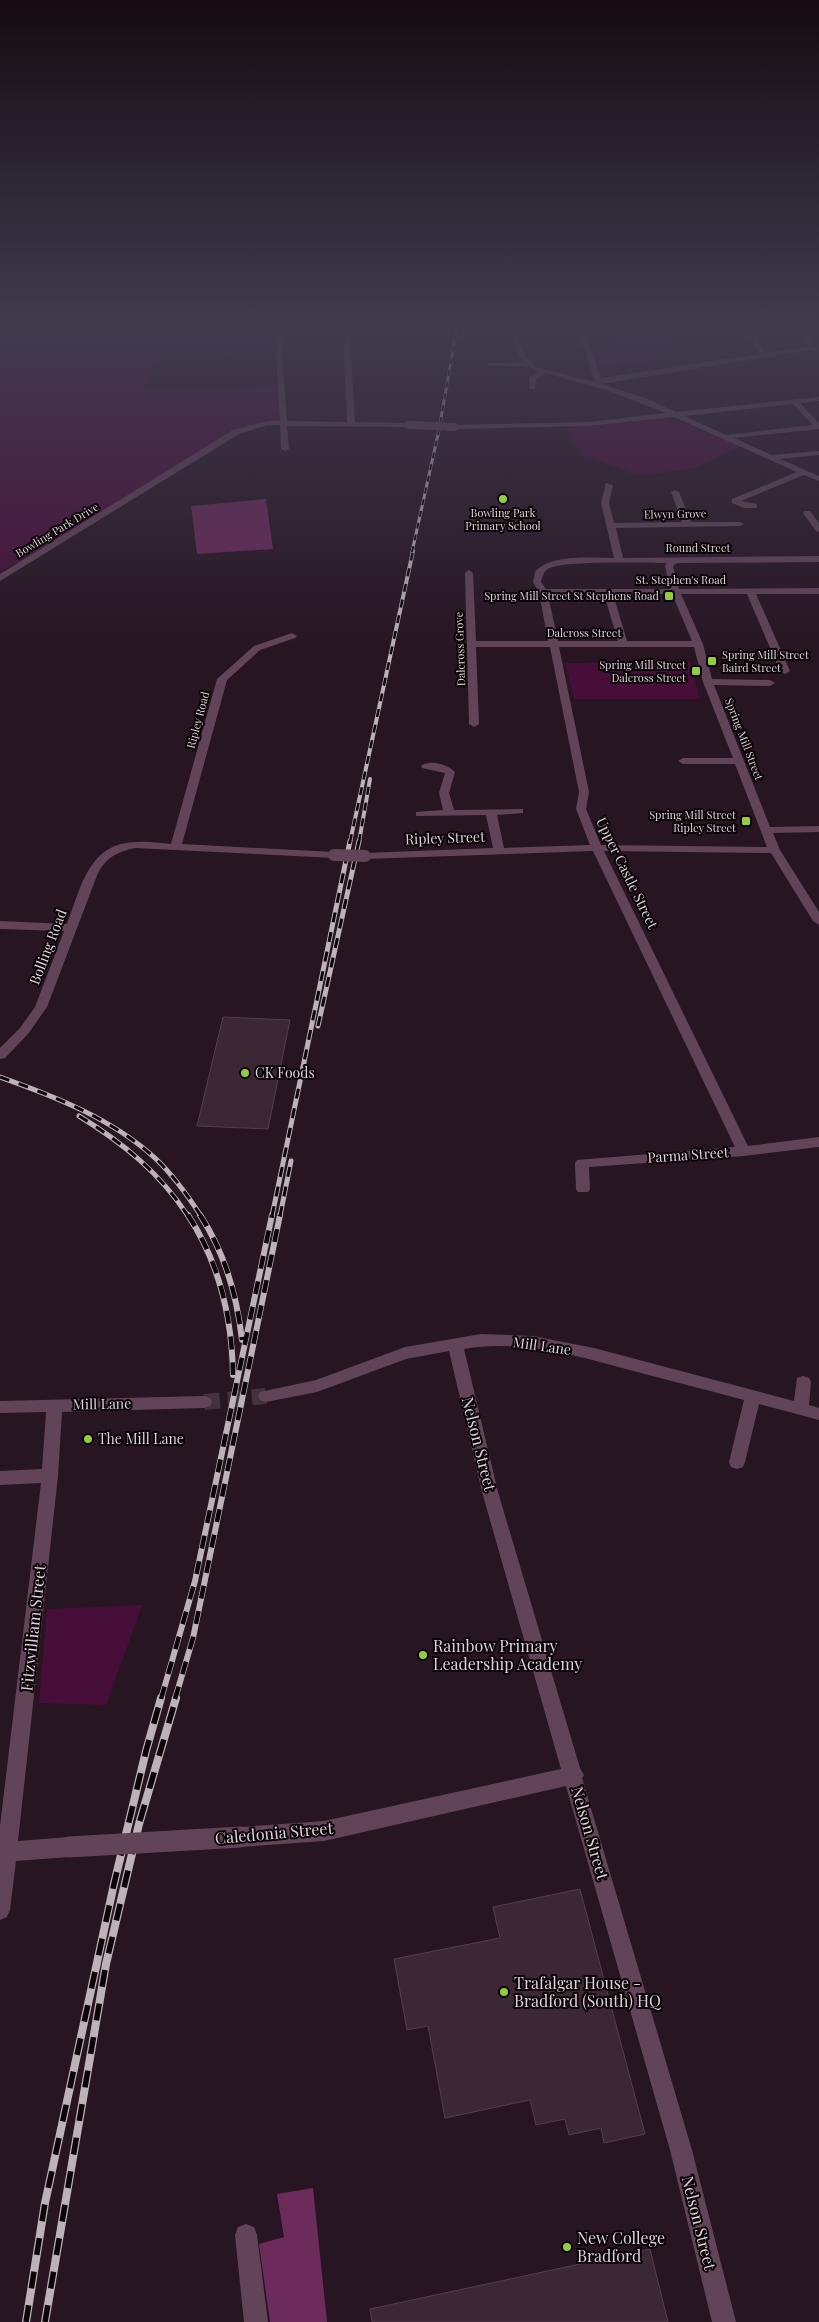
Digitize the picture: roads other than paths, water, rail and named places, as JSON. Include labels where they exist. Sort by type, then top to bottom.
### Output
[{"type":"street","name":"Bowling Park Drive","points":[[0,578],[156,484],[231,435]]},
{"type":"street","points":[[284,435],[285,449]]},
{"type":"street","points":[[720,435],[819,479]]},
{"type":"street","points":[[725,437],[742,435]]},
{"type":"street","points":[[772,457],[819,453]]},
{"type":"street","points":[[754,506],[744,506],[733,499],[804,472]]},
{"type":"street","points":[[609,485],[605,503],[619,559]]},
{"type":"street","points":[[675,492],[688,526]]},
{"type":"street","points":[[807,513],[819,529]]},
{"type":"street","name":"Elwyn Grove","points":[[611,526],[740,524]]},
{"type":"street","name":"Round Street","points":[[578,561],[819,558]]},
{"type":"street","name":"Spring Mill Street","points":[[676,559],[669,566],[675,591],[698,644],[708,682],[766,830],[774,850],[819,921]]},
{"type":"street","name":"Upper Castle Street","points":[[578,561],[547,565],[539,572],[537,582],[543,592],[552,644],[584,792],[581,809],[597,848],[744,1151]]},
{"type":"street","name":"Dalcross Grove","points":[[469,573],[474,724]]},
{"type":"street","points":[[750,591],[785,671]]},
{"type":"street","name":"St. Stephen's Road","points":[[543,592],[819,591]]},
{"type":"street","points":[[608,592],[622,644]]},
{"type":"street","name":"Ripley Road","points":[[176,848],[222,680],[258,648],[292,636]]},
{"type":"street","name":"Dalcross Street","points":[[471,644],[698,644]]},
{"type":"street","points":[[708,682],[770,683]]},
{"type":"street","points":[[683,761],[740,761]]},
{"type":"street","points":[[426,766],[445,768],[450,772],[444,793],[449,813]]},
{"type":"street","points":[[420,814],[520,811]]},
{"type":"street","points":[[491,812],[499,851]]},
{"type":"street","points":[[766,830],[819,829]]},
{"type":"street","name":"Ripley Street","points":[[118,848],[135,845],[365,856],[597,848],[774,850]]},
{"type":"street","name":"Bolling Road","points":[[0,1056],[24,1031],[41,1007],[92,873],[100,858],[118,848]]},
{"type":"street","points":[[0,925],[72,928]]},
{"type":"street","name":"Parma Street","points":[[583,1189],[582,1163],[744,1151],[819,1142]]},
{"type":"street","name":"Mill Lane","points":[[266,1396],[317,1386],[405,1353],[481,1340],[534,1342],[594,1354],[753,1398],[819,1414]]},
{"type":"street","name":"Nelson Street","points":[[455,1344],[490,1492],[574,1775],[681,2150],[724,2322]]},
{"type":"street","points":[[801,1410],[803,1382]]},
{"type":"street","points":[[737,1462],[753,1398]]},
{"type":"street","name":"Mill Lane","points":[[0,1407],[204,1402]]},
{"type":"street","name":"Fitzwilliam Street","points":[[0,1910],[4,1851],[50,1476],[54,1405]]},
{"type":"street","points":[[0,1478],[50,1476]]},
{"type":"street","name":"Caledonia Street","points":[[4,1851],[324,1831],[574,1775]]},
{"type":"street","points":[[246,2235],[256,2322]]},
{"type":"tunnel","points":[[204,1402],[266,1396]]},
{"type":"railway","points":[[412,552],[438,435]]},
{"type":"railway","points":[[350,842],[413,551]]},
{"type":"railway","points":[[359,842],[370,779]]},
{"type":"railway","points":[[272,1216],[350,841]]},
{"type":"railway","points":[[318,1026],[359,841]]},
{"type":"railway","points":[[0,1077],[82,1110],[121,1132],[163,1166],[201,1216]]},
{"type":"railway","points":[[79,1116],[111,1137],[140,1160],[165,1186],[188,1216]]},
{"type":"railway","points":[[280,1216],[291,1161]]},
{"type":"railway","points":[[188,1215],[208,1253],[222,1292],[230,1332],[233,1375]]},
{"type":"railway","points":[[200,1215],[209,1229],[223,1260],[237,1307],[242,1340]]},
{"type":"railway","points":[[161,1699],[195,1581],[272,1215]]},
{"type":"railway","points":[[175,1699],[193,1638],[280,1215]]},
{"type":"railway","points":[[26,2322],[45,2203],[114,1884],[146,1751],[161,1698]]},
{"type":"railway","points":[[45,2322],[106,1964],[139,1824],[176,1698]]},
{"type":"place","name":"Bowling Park Primary School","points":[[503,499]]},
{"type":"place","name":"Spring Mill Street St Stephens Road","points":[[669,596]]},
{"type":"place","name":"Spring Mill Street Baird Street","points":[[712,661]]},
{"type":"place","name":"Spring Mill Street Dalcross Street","points":[[696,671]]},
{"type":"place","name":"Spring Mill Street Ripley Street","points":[[746,821]]},
{"type":"place","name":"CK Foods","points":[[245,1073]]},
{"type":"place","name":"The Mill Lane","points":[[88,1439]]},
{"type":"place","name":"Rainbow Primary Leadership Academy","points":[[423,1655]]},
{"type":"place","name":"Trafalgar House - Bradford (South) HQ","points":[[504,1992]]},
{"type":"place","name":"New College Bradford","points":[[567,2247]]}]
